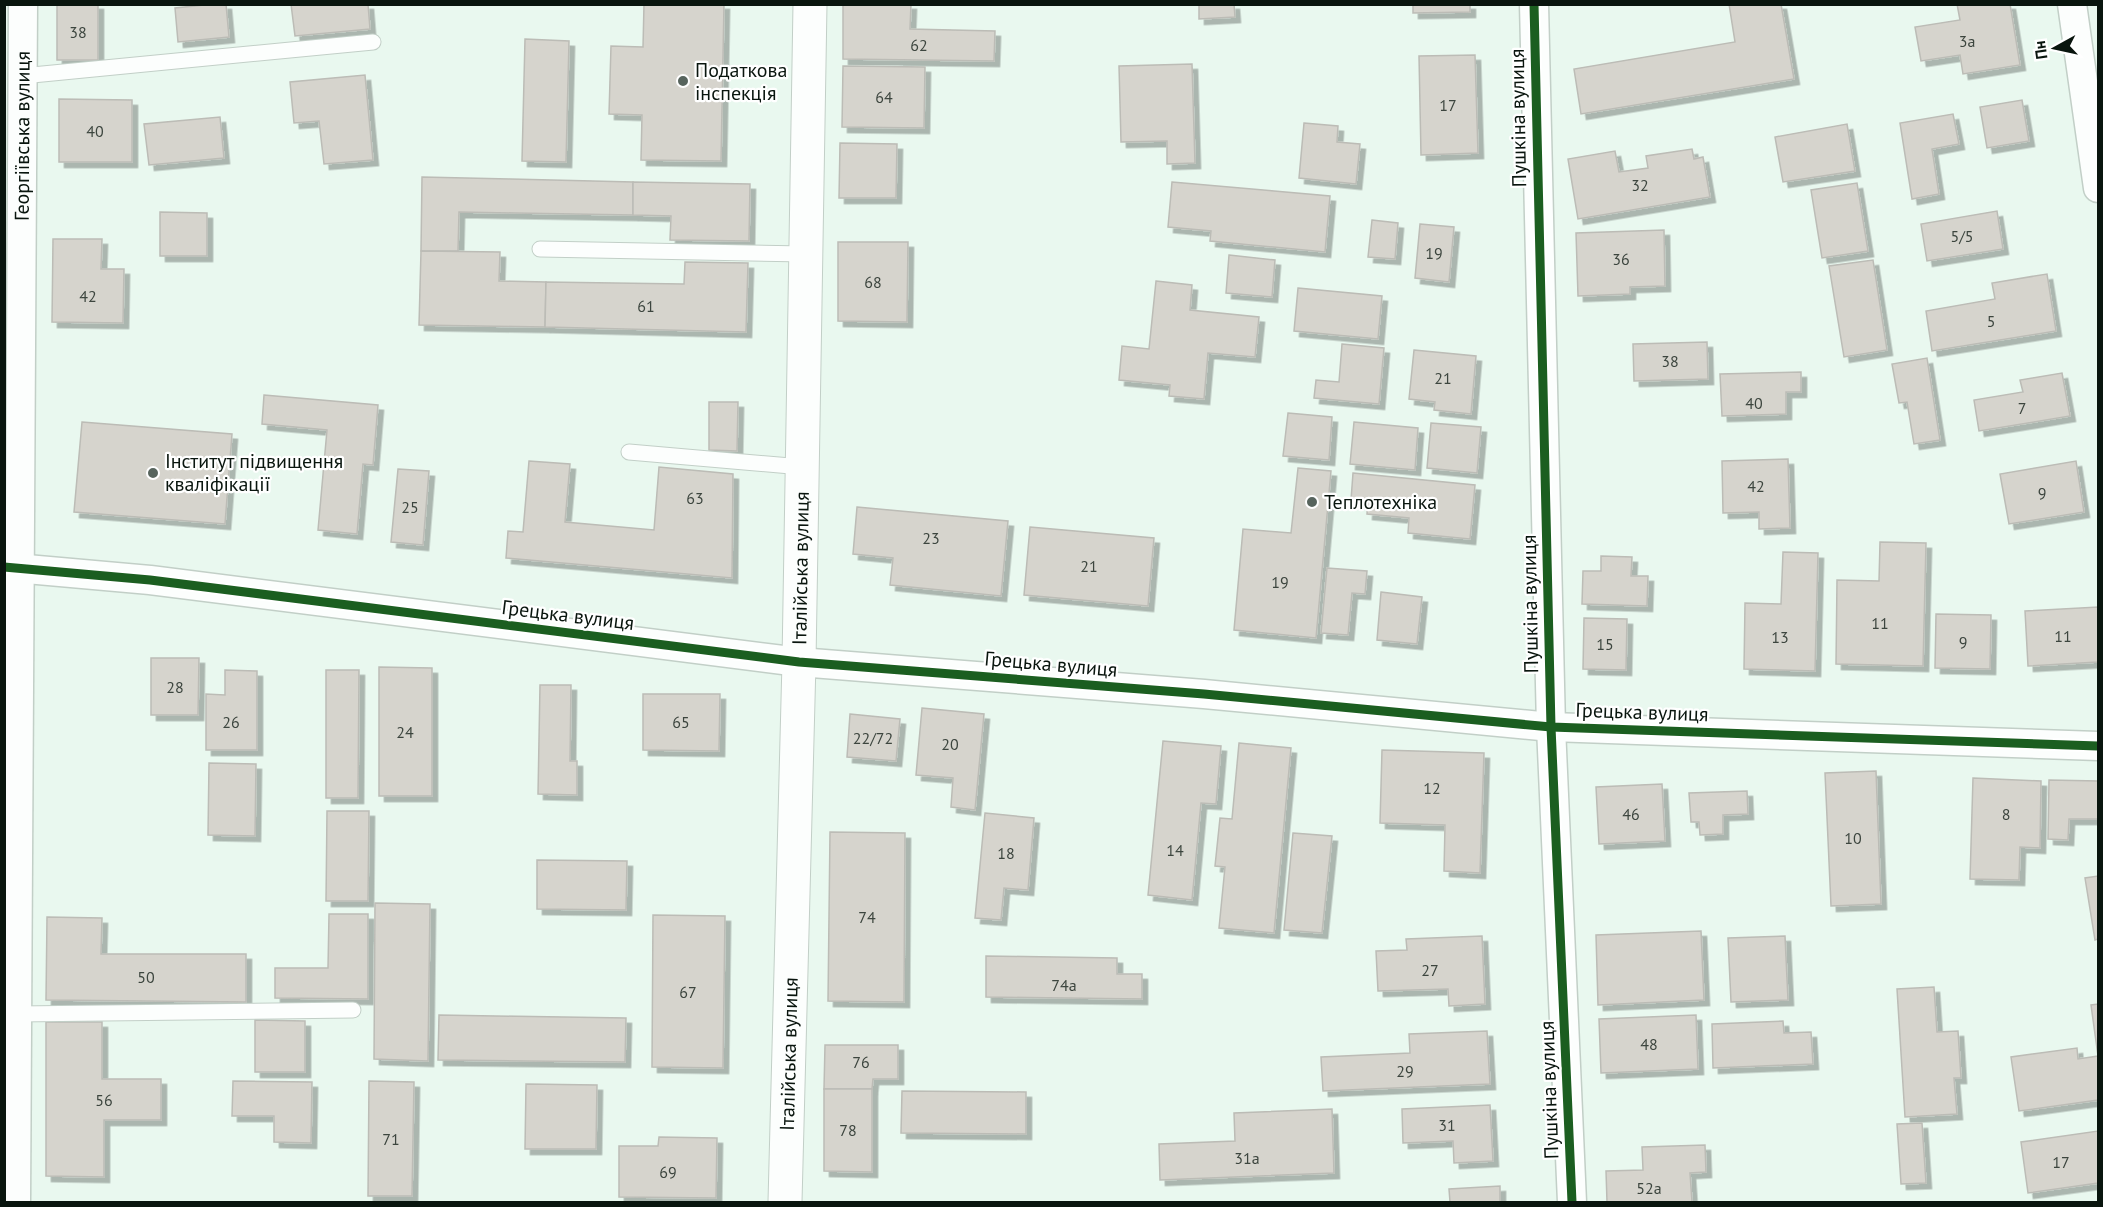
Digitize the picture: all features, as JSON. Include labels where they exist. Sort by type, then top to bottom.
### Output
[{"type":"street","name":"Георгіївська вулиця","points":[[16,1203],[17,1014],[12,568],[16,85],[23,4]]},
{"type":"street","name":"Італійська вулиця","points":[[785,1203],[799,662],[810,4]]},
{"type":"street","name":"Пушкіна вулиця","points":[[1534,4],[1551,727],[1572,1203]]},
{"type":"street","points":[[2072,4],[2098,188]]},
{"type":"street","name":"Грецька вулиця","points":[[12,568],[150,580],[799,662],[1192,693],[1551,727],[2098,746]]},
{"type":"lane","points":[[16,85],[373,42]]},
{"type":"lane","points":[[540,249],[806,254]]},
{"type":"lane","points":[[629,452],[802,467]]},
{"type":"lane","points":[[17,1014],[353,1010]]},
{"type":"building","points":[[57,4],[98,4],[98,60],[57,60]]},
{"type":"building","points":[[226,4],[229,37],[178,42],[175,8]]},
{"type":"building","points":[[291,4],[368,4],[370,29],[295,36]]},
{"type":"building","points":[[644,4],[724,4],[721,161],[641,160],[642,115],[609,114],[611,46],[643,47]]},
{"type":"building","points":[[843,4],[911,4],[910,29],[995,31],[994,61],[843,59]]},
{"type":"building","points":[[1199,4],[1234,4],[1235,17],[1199,19]]},
{"type":"building","points":[[1413,4],[1470,4],[1470,12],[1413,13]]},
{"type":"building","points":[[1729,4],[1781,4],[1794,79],[1581,114],[1574,69],[1735,42]]},
{"type":"building","points":[[1957,4],[2010,4],[2020,65],[1963,74],[1960,55],[1921,61],[1915,27],[1960,20]]},
{"type":"building","points":[[525,39],[569,41],[566,162],[522,161]]},
{"type":"building","points":[[1475,55],[1478,153],[1421,155],[1419,56]]},
{"type":"building","points":[[1192,64],[1195,163],[1167,164],[1167,141],[1121,142],[1119,66]]},
{"type":"building","points":[[843,66],[925,67],[924,128],[842,127]]},
{"type":"building","points":[[365,75],[373,160],[324,164],[319,121],[294,123],[290,82]]},
{"type":"building","points":[[59,99],[132,100],[132,162],[59,162]]},
{"type":"building","points":[[2022,100],[2029,141],[1987,148],[1980,107]]},
{"type":"building","points":[[1953,114],[1959,144],[1932,149],[1939,194],[1912,199],[1900,123]]},
{"type":"building","points":[[220,117],[224,158],[149,165],[144,124]]},
{"type":"building","points":[[1304,123],[1338,126],[1337,142],[1360,144],[1356,184],[1299,178]]},
{"type":"building","points":[[1847,124],[1855,171],[1783,182],[1775,137]]},
{"type":"building","points":[[840,143],[897,144],[896,198],[839,198]]},
{"type":"building","points":[[1692,149],[1694,159],[1703,157],[1710,197],[1578,219],[1568,159],[1615,151],[1619,172],[1648,168],[1646,156]]},
{"type":"building","points":[[422,177],[633,182],[633,215],[459,212],[458,251],[421,251]]},
{"type":"building","points":[[633,182],[750,184],[749,241],[670,240],[671,216],[633,215]]},
{"type":"building","points":[[1172,182],[1330,196],[1325,252],[1210,241],[1211,231],[1168,227]]},
{"type":"building","points":[[1857,183],[1868,251],[1822,258],[1811,190]]},
{"type":"building","points":[[1997,211],[2003,249],[1927,261],[1921,224]]},
{"type":"building","points":[[160,212],[207,213],[207,256],[160,256]]},
{"type":"building","points":[[1372,220],[1398,223],[1395,259],[1368,257]]},
{"type":"building","points":[[1420,224],[1454,227],[1449,282],[1415,278]]},
{"type":"building","points":[[1664,230],[1665,286],[1630,287],[1630,294],[1578,296],[1576,233]]},
{"type":"building","points":[[53,239],[102,239],[101,269],[124,269],[123,323],[52,322]]},
{"type":"building","points":[[838,242],[908,242],[907,322],[838,321]]},
{"type":"building","points":[[421,251],[500,252],[499,281],[546,282],[545,327],[419,325]]},
{"type":"building","points":[[1229,255],[1275,260],[1272,297],[1226,293]]},
{"type":"building","points":[[1873,260],[1887,350],[1844,357],[1829,266]]},
{"type":"building","points":[[685,262],[748,263],[746,332],[545,327],[546,282],[684,284]]},
{"type":"building","points":[[2047,274],[2056,331],[1932,351],[1926,311],[1995,299],[1992,283]]},
{"type":"building","points":[[1156,281],[1192,285],[1190,310],[1259,317],[1255,357],[1208,353],[1204,399],[1169,396],[1170,385],[1119,380],[1122,346],[1149,349]]},
{"type":"building","points":[[1298,288],[1382,296],[1378,339],[1294,331]]},
{"type":"building","points":[[1707,342],[1708,379],[1634,381],[1633,344]]},
{"type":"building","points":[[1342,344],[1384,348],[1379,404],[1314,398],[1316,380],[1339,382]]},
{"type":"building","points":[[1414,350],[1476,356],[1471,414],[1434,410],[1435,402],[1409,399]]},
{"type":"building","points":[[1927,358],[1940,440],[1914,444],[1907,402],[1899,403],[1892,364]]},
{"type":"building","points":[[1801,372],[1801,392],[1786,392],[1786,414],[1722,416],[1720,374]]},
{"type":"building","points":[[2062,373],[2070,416],[1979,431],[1974,400],[2023,392],[2020,380]]},
{"type":"building","points":[[264,395],[378,405],[373,465],[363,464],[357,534],[318,530],[327,430],[262,424]]},
{"type":"building","points":[[709,402],[738,402],[737,451],[709,450]]},
{"type":"building","points":[[1288,413],[1332,417],[1329,460],[1283,456]]},
{"type":"building","points":[[82,422],[232,434],[225,524],[74,512]]},
{"type":"building","points":[[1354,422],[1418,428],[1415,470],[1350,464]]},
{"type":"building","points":[[1431,423],[1481,427],[1477,473],[1427,468]]},
{"type":"building","points":[[1788,459],[1790,528],[1759,529],[1759,512],[1723,513],[1722,461]]},
{"type":"building","points":[[529,461],[570,464],[565,522],[654,530],[659,467],[733,474],[732,578],[506,558],[508,531],[523,532]]},
{"type":"building","points":[[2076,461],[2084,512],[2009,524],[2000,474]]},
{"type":"building","points":[[1298,468],[1331,471],[1316,638],[1234,630],[1243,529],[1291,533]]},
{"type":"building","points":[[398,469],[429,471],[423,545],[391,542]]},
{"type":"building","points":[[1353,473],[1475,485],[1470,539],[1408,533],[1409,518],[1367,514],[1368,501],[1351,500]]},
{"type":"building","points":[[857,507],[1008,521],[1001,596],[890,585],[893,558],[853,554]]},
{"type":"building","points":[[1030,527],[1154,538],[1148,606],[1024,595]]},
{"type":"building","points":[[1880,542],[1926,543],[1923,666],[1836,664],[1837,580],[1879,581]]},
{"type":"building","points":[[1783,552],[1818,553],[1815,671],[1744,669],[1745,603],[1781,604]]},
{"type":"building","points":[[1601,556],[1632,557],[1631,576],[1648,576],[1647,606],[1582,604],[1583,571],[1601,571]]},
{"type":"building","points":[[1327,568],[1367,571],[1365,594],[1352,593],[1348,635],[1321,633]]},
{"type":"building","points":[[1381,592],[1422,597],[1417,644],[1377,640]]},
{"type":"building","points":[[2098,607],[2098,662],[2028,666],[2025,611]]},
{"type":"building","points":[[1936,614],[1991,615],[1990,669],[1935,668]]},
{"type":"building","points":[[1584,618],[1627,619],[1626,670],[1583,669]]},
{"type":"building","points":[[151,658],[199,658],[198,715],[151,715]]},
{"type":"building","points":[[379,667],[432,668],[432,796],[379,796]]},
{"type":"building","points":[[225,670],[257,671],[257,750],[206,750],[206,694],[225,695]]},
{"type":"building","points":[[326,670],[359,670],[358,798],[326,798]]},
{"type":"building","points":[[540,685],[571,685],[570,761],[577,761],[577,795],[538,794]]},
{"type":"building","points":[[643,694],[720,694],[719,751],[643,750]]},
{"type":"building","points":[[922,708],[984,714],[975,810],[951,807],[953,778],[916,775]]},
{"type":"building","points":[[850,714],[900,719],[896,761],[847,757]]},
{"type":"building","points":[[1163,741],[1221,746],[1216,804],[1201,803],[1192,900],[1148,895]]},
{"type":"building","points":[[1239,743],[1291,748],[1274,933],[1219,928],[1225,867],[1215,866],[1220,818],[1232,819]]},
{"type":"building","points":[[1382,750],[1484,753],[1480,873],[1444,871],[1445,825],[1380,823]]},
{"type":"building","points":[[209,763],[256,764],[255,836],[208,835]]},
{"type":"building","points":[[1876,771],[1881,904],[1831,906],[1825,773]]},
{"type":"building","points":[[1973,778],[2041,781],[2040,848],[2020,847],[2019,880],[1970,879]]},
{"type":"building","points":[[2049,780],[2098,781],[2098,819],[2069,819],[2068,840],[2048,839]]},
{"type":"building","points":[[1662,784],[1665,841],[1599,844],[1596,787]]},
{"type":"building","points":[[1747,791],[1748,814],[1723,815],[1723,834],[1700,835],[1699,822],[1691,822],[1689,793]]},
{"type":"building","points":[[327,811],[369,811],[368,901],[326,901]]},
{"type":"building","points":[[985,813],[1034,818],[1028,890],[1004,888],[1001,920],[975,918]]},
{"type":"building","points":[[830,832],[905,833],[904,1002],[828,1001]]},
{"type":"building","points":[[1293,833],[1332,836],[1322,933],[1284,930]]},
{"type":"building","points":[[537,860],[627,861],[626,910],[537,909]]},
{"type":"building","points":[[2098,876],[2098,939],[2095,940],[2085,878]]},
{"type":"building","points":[[375,903],[430,904],[428,1061],[374,1059]]},
{"type":"building","points":[[329,914],[368,914],[368,999],[275,998],[275,968],[328,968]]},
{"type":"building","points":[[653,915],[725,916],[723,1068],[652,1067]]},
{"type":"building","points":[[47,917],[102,918],[101,954],[246,954],[246,1002],[46,1000]]},
{"type":"building","points":[[1701,931],[1704,1000],[1598,1005],[1596,935]]},
{"type":"building","points":[[1482,936],[1485,1004],[1449,1006],[1448,989],[1378,991],[1376,951],[1407,950],[1406,939]]},
{"type":"building","points":[[1785,936],[1788,1000],[1731,1002],[1728,938]]},
{"type":"building","points":[[986,956],[1117,958],[1117,974],[1142,974],[1142,999],[986,997]]},
{"type":"building","points":[[1934,987],[1937,1032],[1958,1031],[1961,1078],[1954,1078],[1957,1114],[1905,1117],[1897,989]]},
{"type":"building","points":[[2098,1004],[2098,1056],[2091,1005]]},
{"type":"building","points":[[439,1015],[626,1018],[625,1062],[438,1060]]},
{"type":"building","points":[[1696,1015],[1698,1069],[1601,1073],[1599,1019]]},
{"type":"building","points":[[255,1020],[305,1021],[305,1072],[255,1072]]},
{"type":"building","points":[[1783,1021],[1784,1033],[1811,1032],[1813,1064],[1713,1068],[1712,1024]]},
{"type":"building","points":[[46,1022],[102,1022],[102,1079],[161,1079],[161,1120],[104,1120],[104,1177],[46,1176]]},
{"type":"building","points":[[1487,1031],[1490,1084],[1323,1091],[1321,1057],[1410,1053],[1409,1034]]},
{"type":"building","points":[[825,1045],[898,1045],[898,1079],[873,1079],[872,1089],[824,1089]]},
{"type":"building","points":[[2077,1048],[2078,1059],[2098,1056],[2098,1100],[2019,1111],[2011,1057]]},
{"type":"building","points":[[233,1081],[312,1082],[311,1143],[274,1142],[274,1116],[232,1116]]},
{"type":"building","points":[[369,1081],[414,1082],[412,1196],[368,1196]]},
{"type":"building","points":[[526,1084],[597,1085],[596,1149],[525,1149]]},
{"type":"building","points":[[824,1089],[872,1089],[872,1172],[824,1171]]},
{"type":"building","points":[[902,1091],[1026,1092],[1026,1134],[901,1133]]},
{"type":"building","points":[[1490,1105],[1493,1161],[1454,1163],[1453,1141],[1403,1143],[1402,1109]]},
{"type":"building","points":[[1332,1109],[1334,1173],[1160,1180],[1159,1144],[1235,1141],[1234,1113]]},
{"type":"building","points":[[1922,1123],[1926,1183],[1901,1184],[1897,1124]]},
{"type":"building","points":[[2098,1131],[2098,1183],[2028,1193],[2021,1142]]},
{"type":"building","points":[[659,1137],[717,1138],[716,1198],[619,1197],[619,1146],[658,1146]]},
{"type":"building","points":[[1705,1145],[1706,1172],[1690,1173],[1692,1202],[1607,1202],[1606,1171],[1643,1170],[1642,1147]]},
{"type":"building","points":[[1500,1186],[1500,1202],[1450,1202],[1449,1189]]},
{"type":"cycle path","points":[[1534,4],[1551,727],[1572,1202]]},
{"type":"cycle path","points":[[4,567],[150,580],[799,662],[1204,694],[1551,727],[2098,746]]},
{"type":"place","name":"Податкова інспекція","points":[[683,81]]},
{"type":"place","name":"Інститут підвищення кваліфікації","points":[[153,473]]},
{"type":"place","name":"Теплотехніка","points":[[1312,502]]}]
